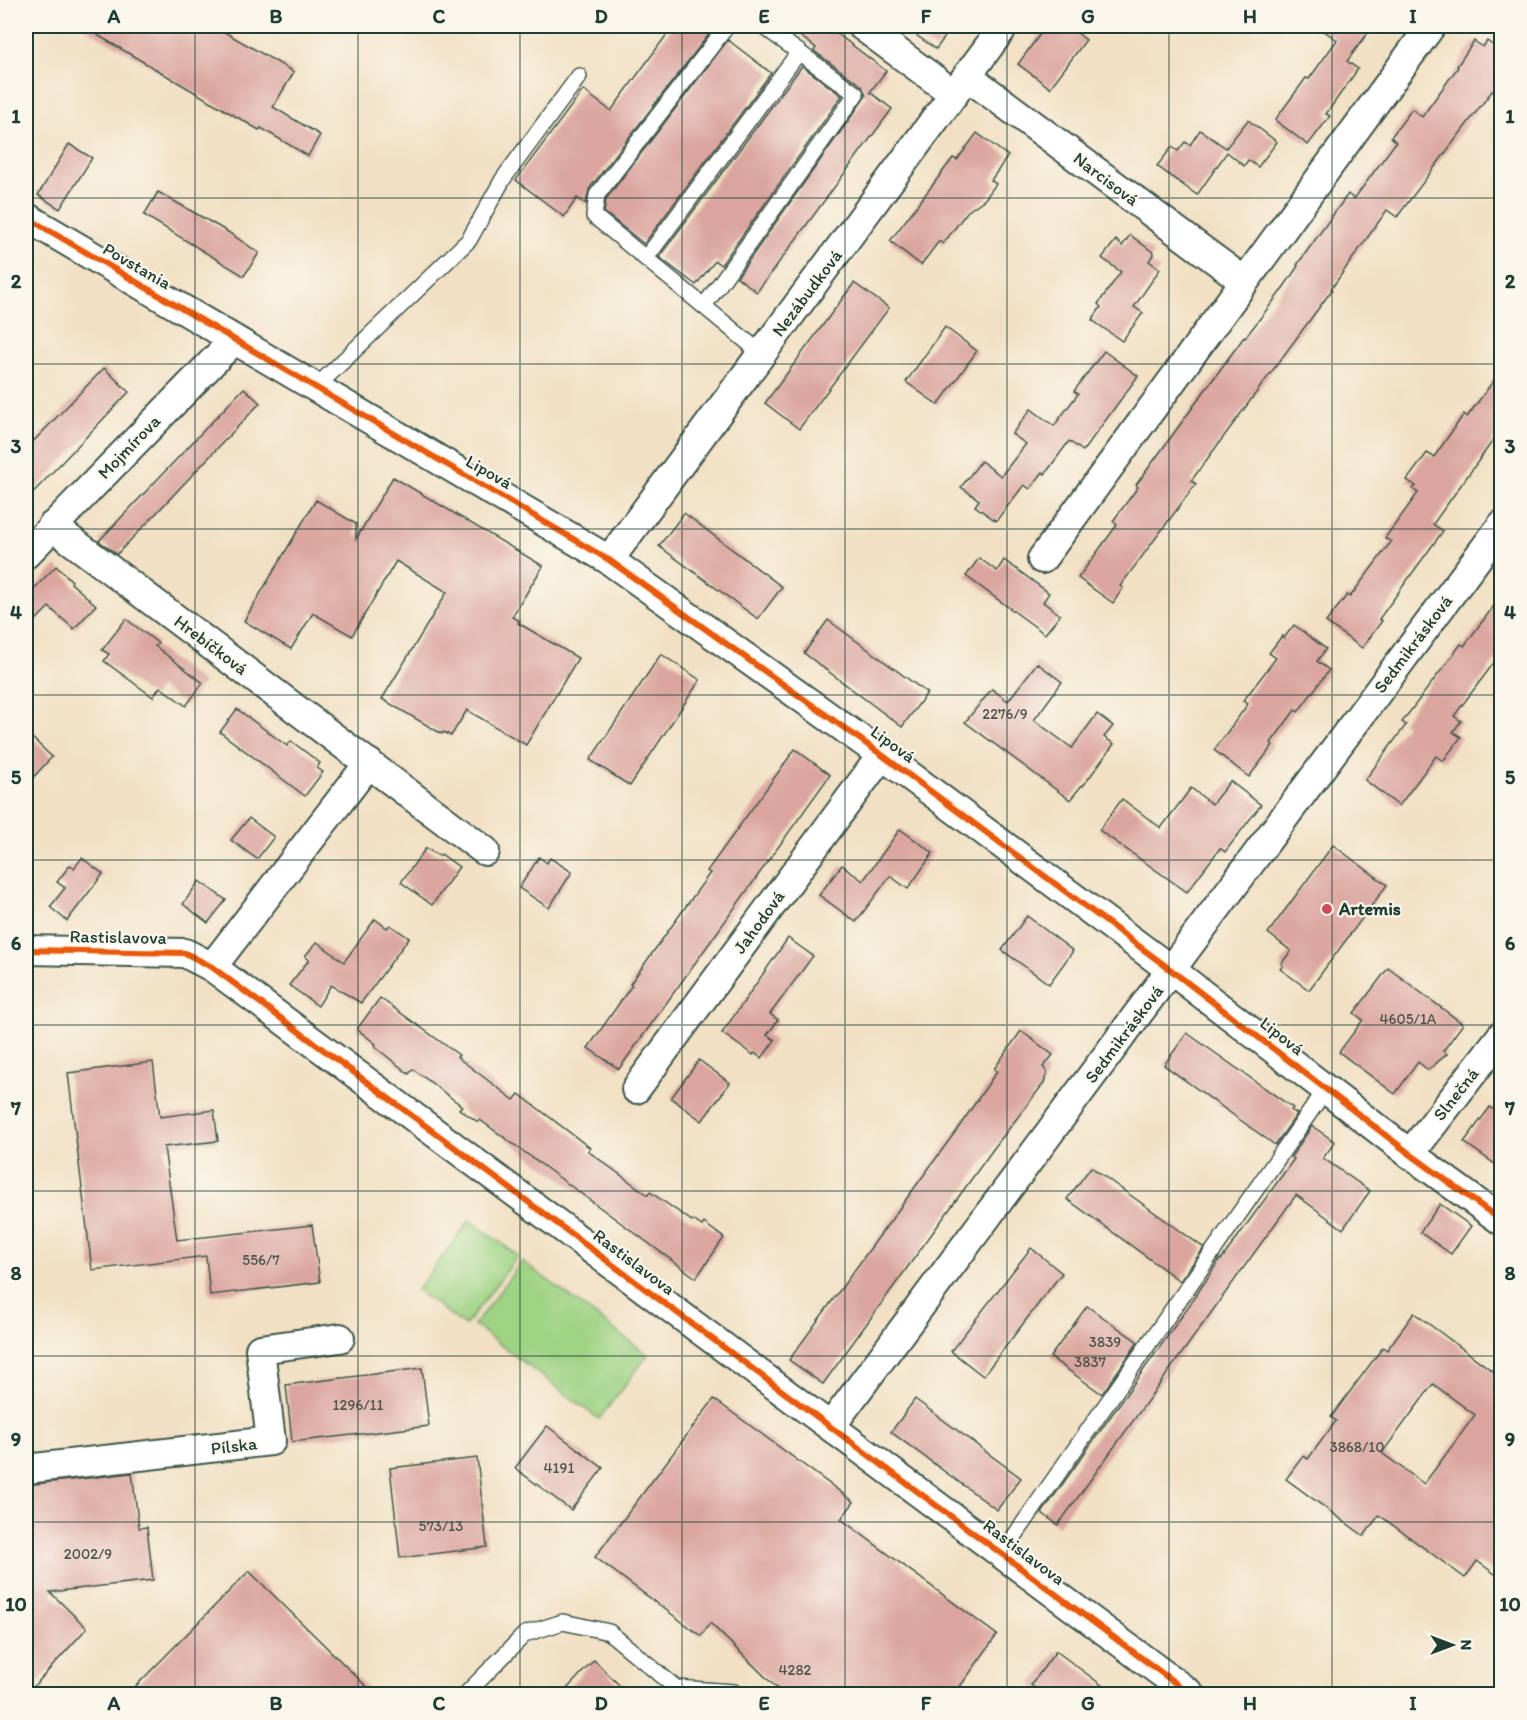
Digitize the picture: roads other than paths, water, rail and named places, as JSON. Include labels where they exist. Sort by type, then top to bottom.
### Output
[{"type":"street","name":"Narcisová","points":[[862,26],[961,85],[1244,281]]},
{"type":"street","name":"Nezábudková","points":[[609,560],[1004,26]]},
{"type":"street","points":[[1042,559],[1431,26]]},
{"type":"street","name":"Povstania","points":[[26,217],[234,340]]},
{"type":"street","name":"Lipová","points":[[234,340],[609,560],[882,755],[1172,970],[1410,1154],[1502,1221]]},
{"type":"street","name":"Mojmírova","points":[[26,554],[234,340]]},
{"type":"street","name":"Sedmikrásková","points":[[831,1426],[1502,525]]},
{"type":"street","name":"Hrebíčková","points":[[52,526],[484,851]]},
{"type":"street","name":"Jahodová","points":[[636,1089],[882,755]]},
{"type":"street","points":[[212,967],[369,764]]},
{"type":"street","name":"Rastislavova","points":[[26,950],[185,953],[212,967],[1190,1695]]},
{"type":"street","name":"Slnečná","points":[[1410,1154],[1502,1035]]},
{"type":"street","name":"Pílska","points":[[26,1469],[271,1441],[260,1349],[340,1338]]},
{"type":"lane","points":[[727,26],[597,195],[594,216],[762,354]]},
{"type":"lane","points":[[704,306],[856,94],[763,26]]},
{"type":"lane","points":[[646,258],[799,52]]},
{"type":"lane","points":[[315,388],[469,240],[503,179],[579,76]]},
{"type":"lane","points":[[1002,1554],[1326,1089]]},
{"type":"lane","points":[[466,1695],[525,1634],[563,1622],[609,1632],[676,1688],[734,1692],[736,1695]]},
{"type":"place","name":"Artemis","points":[[1327,909]]}]
